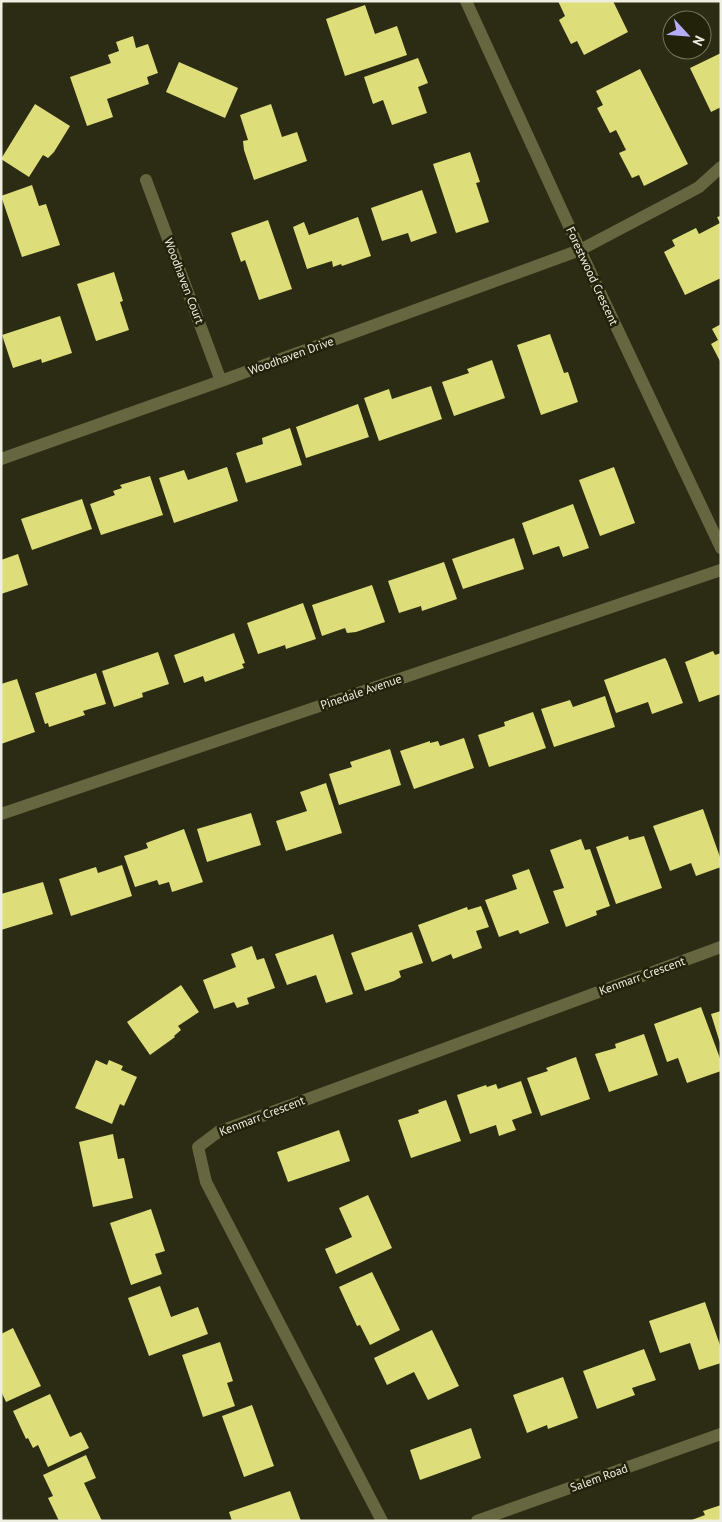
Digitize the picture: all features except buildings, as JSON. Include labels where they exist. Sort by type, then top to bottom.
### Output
[{"type":"street","name":"Forestwood Crescent","points":[[466,1],[580,250],[721,548]]},
{"type":"street","name":"Woodhaven Drive","points":[[1,459],[221,382],[580,250],[694,190],[721,167]]},
{"type":"street","name":"Woodhaven Court","points":[[146,180],[221,382]]},
{"type":"street","name":"Pinedale Avenue","points":[[1,814],[721,570]]},
{"type":"street","name":"Kenmarr Crescent","points":[[382,1521],[206,1182],[198,1147],[218,1132],[721,947]]},
{"type":"street","name":"Salem Road","points":[[477,1521],[721,1434]]}]
